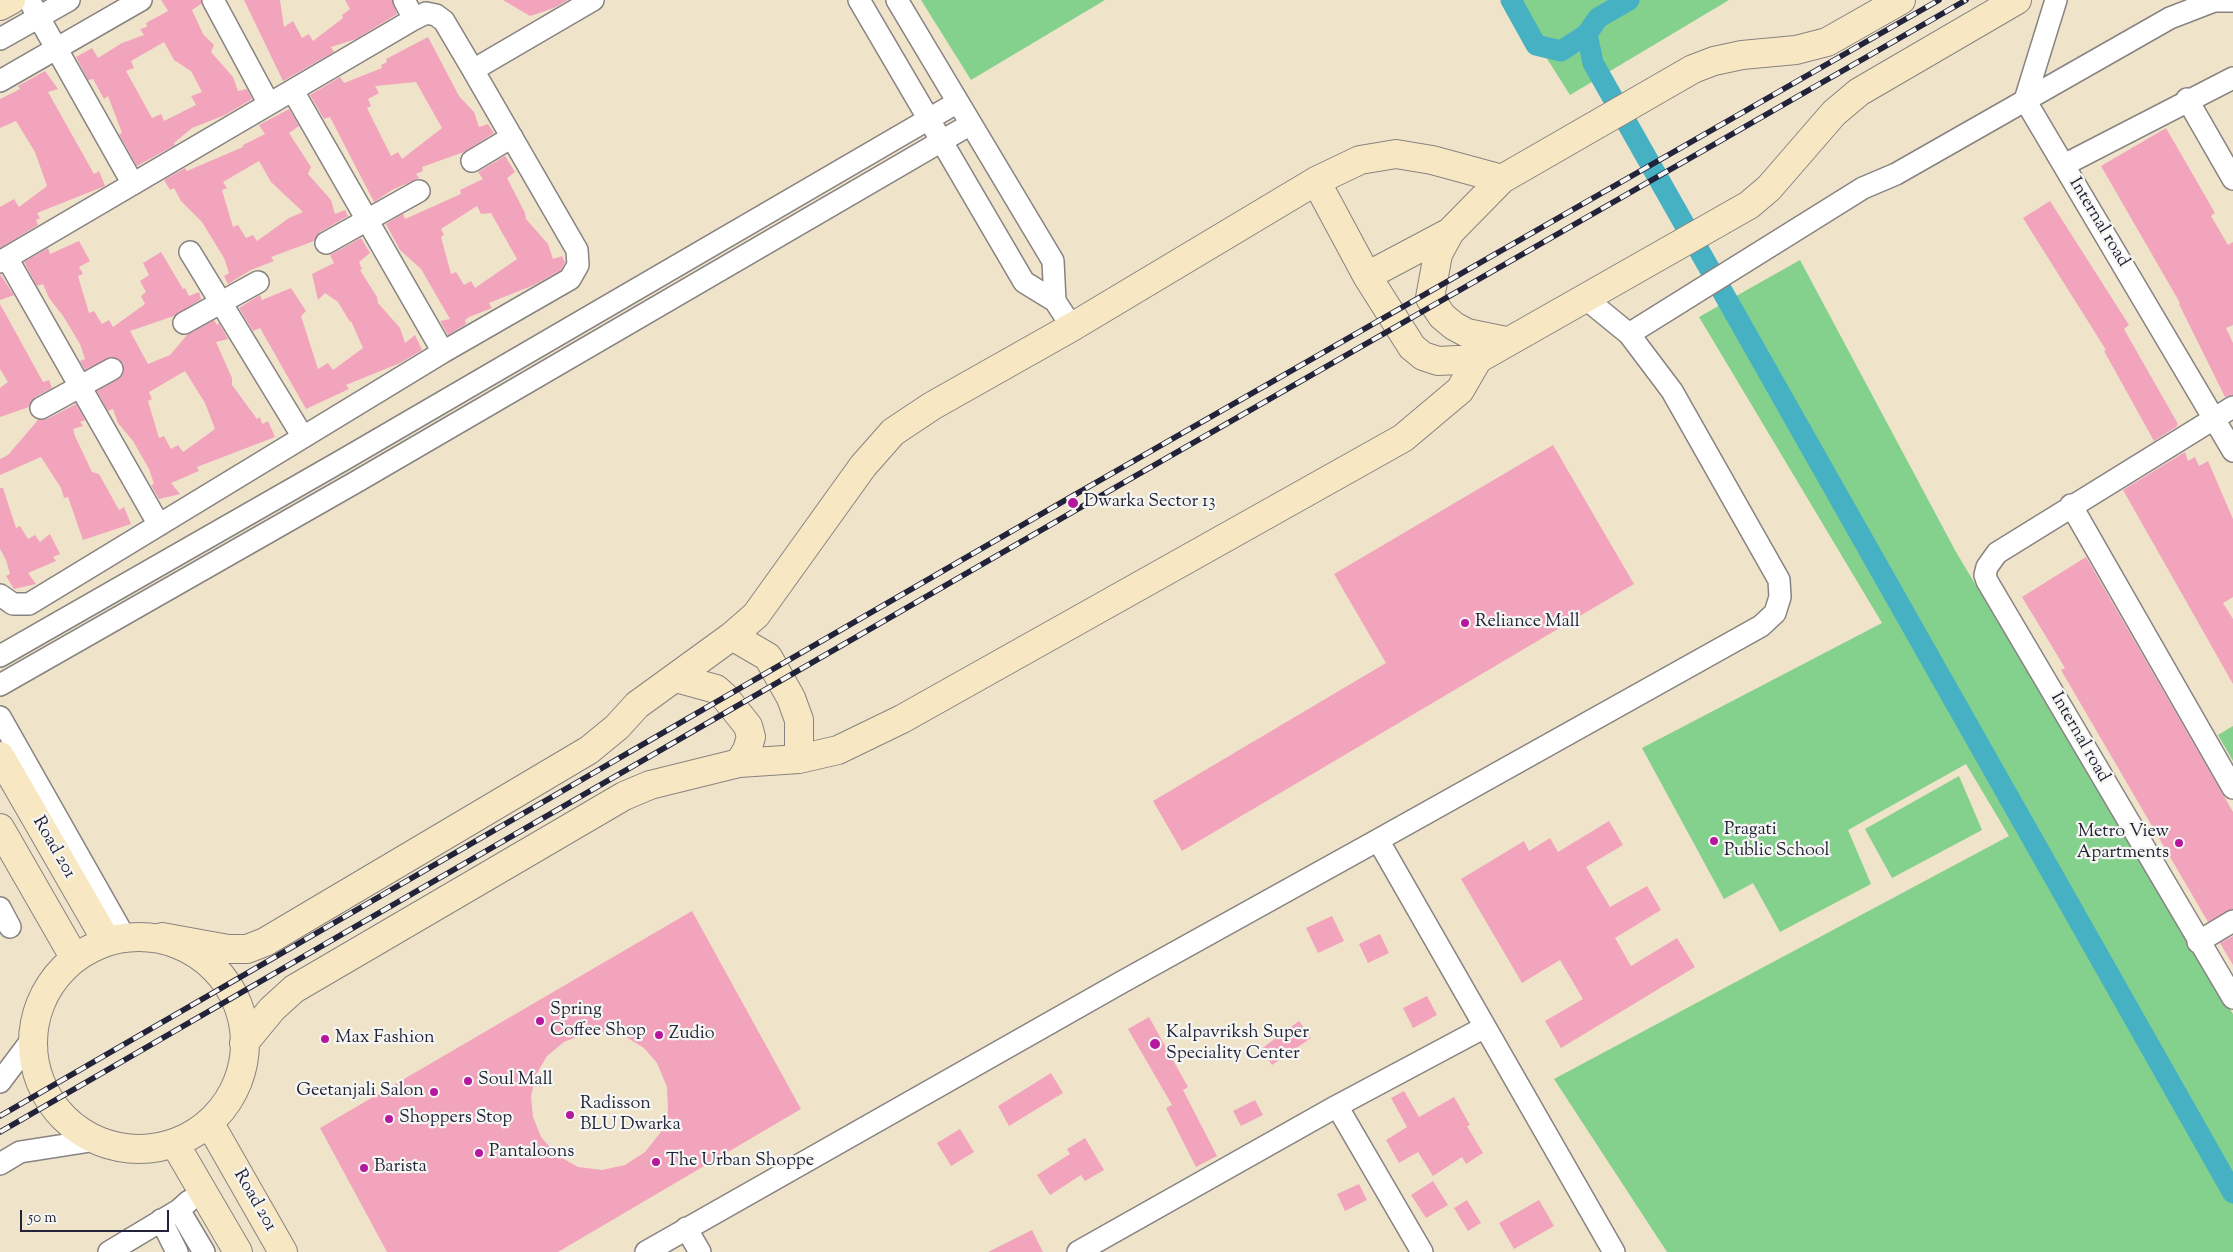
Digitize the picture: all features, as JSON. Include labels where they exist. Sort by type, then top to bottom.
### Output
[{"type":"street","points":[[0,6],[11,0]]},
{"type":"street","points":[[0,39],[33,9],[69,0]]},
{"type":"street","points":[[0,80],[141,0]]},
{"type":"street","points":[[213,0],[269,104]]},
{"type":"street","points":[[404,0],[414,19]]},
{"type":"street","points":[[473,70],[593,0]]},
{"type":"street","points":[[859,0],[1024,282],[1055,301],[1072,327]]},
{"type":"street","points":[[897,0],[1053,261],[1055,301]]},
{"type":"street","points":[[1506,342],[1467,333],[1454,326],[1442,316],[1430,298],[1438,254],[1450,232],[1502,179],[1694,69],[1714,61],[1742,55],[1796,50],[1826,42],[1902,0]]},
{"type":"street","points":[[1316,181],[1367,276],[1412,347],[1423,356],[1438,361],[1478,359],[1750,205],[1769,188],[1834,113],[1859,92],[2017,0]]},
{"type":"street","points":[[2056,0],[2025,100],[2064,165]]},
{"type":"street","points":[[1629,334],[1863,188],[1896,174],[2170,18],[2214,1],[2233,1]]},
{"type":"street","points":[[33,9],[133,184]]},
{"type":"street","points":[[0,595],[13,604],[29,604],[159,525],[303,437],[443,352],[570,279],[578,265],[577,250],[444,21],[436,15],[426,13],[414,19],[3,260],[80,386],[159,525]]},
{"type":"street","name":"Internal road","points":[[2233,78],[2064,165],[2233,451]]},
{"type":"street","points":[[293,90],[443,352]]},
{"type":"street","points":[[2187,100],[2233,179]]},
{"type":"street","points":[[0,656],[343,460],[958,102]]},
{"type":"street","points":[[0,685],[356,482],[971,124]]},
{"type":"street","points":[[472,160],[512,137]]},
{"type":"street","points":[[162,937],[198,952],[229,984],[245,1026],[244,1065],[227,1103],[210,1124],[175,1144],[152,1149],[116,1148],[81,1133],[48,1101],[33,1061],[34,1020],[49,984],[74,957],[115,938],[162,937],[228,950],[247,949],[265,942],[589,750],[617,727],[637,705],[732,636],[756,615],[863,466],[893,432],[932,406],[1072,327],[1316,181],[1360,160],[1396,154],[1432,160],[1502,179]]},
{"type":"street","points":[[326,243],[419,191]]},
{"type":"street","points":[[1367,276],[1450,232]]},
{"type":"street","points":[[190,252],[303,437]]},
{"type":"street","points":[[184,323],[258,282]]},
{"type":"street","points":[[646,1252],[1761,626],[1775,613],[1780,596],[1779,580],[1672,392],[1629,334],[1585,298]]},
{"type":"street","points":[[244,1043],[272,1009],[294,989],[624,796],[650,785],[739,763],[798,759],[838,750],[902,720],[1402,438],[1460,390],[1478,359]]},
{"type":"street","points":[[41,408],[112,369]]},
{"type":"street","points":[[2214,419],[2233,408]]},
{"type":"street","name":"Internal road","points":[[2214,419],[2071,505],[1997,553],[1986,567],[1987,581],[2198,942],[2233,998]]},
{"type":"street","points":[[2071,505],[2233,788]]},
{"type":"street","points":[[732,636],[768,658],[790,698],[799,720],[798,759]]},
{"type":"street","points":[[676,678],[716,690],[724,696],[748,726],[751,737],[747,750],[739,763]]},
{"type":"street","points":[[0,718],[115,938]]},
{"type":"street","name":"Road 201","points":[[0,756],[115,938]]},
{"type":"street","name":"Road 201","points":[[0,828],[74,957]]},
{"type":"street","points":[[1378,840],[1614,1252]]},
{"type":"street","points":[[0,908],[10,927]]},
{"type":"street","points":[[2198,942],[2233,921]]},
{"type":"street","points":[[1078,1252],[1337,1106],[1485,1027]]},
{"type":"street","points":[[0,1082],[34,1038]]},
{"type":"street","points":[[1337,1106],[1422,1252]]},
{"type":"street","name":"Road 201","points":[[210,1124],[283,1252]]},
{"type":"street","points":[[0,1164],[20,1152],[97,1140]]},
{"type":"street","points":[[175,1144],[238,1252]]},
{"type":"street","points":[[109,1252],[170,1215],[202,1190]]},
{"type":"street","points":[[170,1215],[177,1252]]},
{"type":"street","points":[[170,1215],[204,1252]]},
{"type":"street","points":[[686,1228],[700,1252]]},
{"type":"green space","points":[[921,0],[1105,0],[971,80]]},
{"type":"green space","points":[[1510,0],[1729,0],[1570,95]]},
{"type":"green space","points":[[1800,260],[1956,552],[2233,1014],[2233,1252],[1667,1252],[1554,1079],[2009,836],[1966,764],[1848,830],[1871,884],[1780,932],[1753,883],[1724,899],[1642,748],[1882,623],[1699,317]]},
{"type":"green space","points":[[2233,726],[2233,761],[2218,735]]},
{"type":"green space","points":[[1959,776],[1982,830],[1892,878],[1865,829]]},
{"type":"building","points":[[161,0],[201,0],[201,4],[192,10],[203,34],[214,45],[211,52],[233,77],[238,91],[247,89],[252,99],[225,115],[192,128],[174,143],[175,145],[137,166],[119,134],[122,133],[108,96],[104,99],[93,79],[88,80],[76,57],[92,48],[98,58],[122,43],[144,35],[140,29],[147,27],[146,23],[168,11]],"holes":[[[164,42],[174,60],[191,71],[202,92],[191,96],[196,105],[164,121],[161,114],[152,118],[126,71],[134,68],[131,61]]]},
{"type":"building","points":[[244,0],[280,0],[284,27],[293,21],[302,38],[309,34],[313,41],[343,18],[342,15],[350,9],[345,0],[392,0],[397,14],[356,39],[331,47],[334,52],[283,81]]},
{"type":"building","points":[[503,0],[568,0],[554,8],[530,16]]},
{"type":"building","points":[[428,37],[459,96],[474,112],[479,127],[488,124],[494,133],[464,152],[422,167],[423,171],[416,174],[419,178],[392,190],[374,202],[330,117],[324,119],[310,95],[340,77],[344,83],[382,68],[381,65],[387,62],[386,59]],"holes":[[[416,82],[442,128],[402,159],[398,152],[391,156],[367,108],[371,106],[368,99],[379,93],[375,86]]]},
{"type":"building","points":[[45,71],[58,89],[48,92],[94,174],[99,171],[105,186],[37,213],[40,218],[36,220],[38,225],[0,248],[0,207],[14,199],[19,207],[47,186],[35,152],[16,121],[0,128],[0,99],[20,89],[18,86]]},
{"type":"building","points":[[289,109],[299,126],[289,133],[311,167],[308,174],[331,200],[335,214],[345,210],[348,216],[320,232],[314,241],[271,257],[274,261],[251,270],[228,284],[224,276],[229,273],[224,258],[202,222],[181,201],[174,188],[170,190],[164,180],[185,168],[187,171],[243,147],[243,145],[265,134],[259,125]],"holes":[[[259,161],[271,182],[303,212],[289,218],[257,241],[253,235],[246,238],[238,225],[233,227],[222,190],[227,188],[223,182]]]},
{"type":"building","points":[[2166,128],[2215,213],[2211,216],[2228,245],[2233,242],[2233,325],[2226,328],[2233,343],[2233,395],[2225,397],[2180,303],[2101,166]]},
{"type":"building","points":[[505,156],[515,172],[507,178],[525,213],[526,219],[548,244],[553,259],[562,256],[565,262],[561,270],[534,285],[489,303],[492,308],[469,317],[465,320],[466,324],[448,335],[440,321],[450,319],[421,269],[400,250],[386,224],[403,214],[405,219],[461,194],[460,190],[483,179],[478,172]],"holes":[[[477,206],[481,214],[491,213],[517,259],[475,288],[471,281],[464,285],[456,272],[451,274],[441,237],[444,235],[441,229]]]},
{"type":"building","points":[[2050,201],[2129,325],[2124,329],[2178,424],[2154,441],[2104,351],[2106,350],[2023,218]]},
{"type":"building","points":[[361,238],[370,253],[359,262],[362,269],[360,270],[377,297],[378,303],[400,328],[405,343],[415,335],[422,350],[400,363],[346,385],[349,389],[306,409],[260,328],[253,331],[239,308],[260,295],[262,300],[291,288],[306,311],[301,316],[318,369],[328,363],[333,370],[363,348],[351,321],[338,302],[325,293],[318,300],[312,274],[334,263],[330,255]]},
{"type":"building","points":[[79,241],[90,261],[79,267],[83,274],[78,276],[89,313],[94,311],[102,324],[109,320],[113,327],[145,304],[141,296],[146,292],[140,281],[149,275],[143,263],[161,252],[183,289],[185,288],[189,296],[199,292],[201,299],[174,316],[130,331],[148,364],[170,355],[187,335],[214,320],[217,325],[219,323],[228,339],[216,342],[232,378],[232,385],[257,419],[260,417],[262,424],[268,421],[275,437],[197,467],[199,471],[171,483],[180,494],[159,499],[151,485],[154,484],[149,469],[133,441],[118,423],[113,409],[108,411],[97,391],[122,376],[124,370],[123,363],[112,357],[85,370],[80,361],[85,359],[80,344],[63,316],[49,298],[43,284],[37,286],[24,262],[48,248],[50,254]],"holes":[[[185,371],[205,403],[215,429],[183,452],[178,445],[171,449],[164,436],[159,438],[148,401],[152,399],[149,392]]]},
{"type":"building","points":[[0,274],[14,295],[0,300]]},
{"type":"building","points":[[0,304],[43,382],[49,380],[52,388],[35,397],[29,407],[0,417],[0,388],[8,382],[0,369]]},
{"type":"building","points":[[76,404],[85,420],[80,422],[83,426],[73,429],[75,436],[92,472],[99,474],[119,510],[124,507],[131,524],[83,540],[68,497],[64,498],[61,488],[41,457],[0,475],[0,459],[8,455],[38,420],[47,419]]},
{"type":"building","name":"Reliance Mall","points":[[1553,445],[1634,584],[1182,851],[1153,801],[1386,663],[1334,574]]},
{"type":"building","points":[[2185,452],[2188,461],[2195,457],[2199,466],[2208,461],[2233,519],[2233,597],[2223,603],[2233,619],[2233,684],[2123,490]]},
{"type":"building","points":[[0,488],[3,488],[16,528],[20,526],[28,539],[35,535],[40,542],[50,534],[60,554],[53,557],[56,561],[28,573],[36,584],[14,589],[6,576],[10,574],[0,549]]},
{"type":"building","points":[[2086,557],[2233,812],[2233,909],[2208,922],[2061,670],[2065,668],[2022,597]]},
{"type":"building","points":[[1609,821],[1623,845],[1586,867],[1610,907],[1647,886],[1661,910],[1615,938],[1631,966],[1677,938],[1695,967],[1561,1048],[1545,1021],[1583,999],[1560,960],[1522,983],[1461,879],[1524,841],[1529,851],[1550,838],[1558,852]]},
{"type":"building","name":"Soul Mall","points":[[692,911],[801,1109],[558,1252],[387,1252],[320,1128]],"holes":[[[605,1032],[626,1037],[644,1048],[657,1063],[667,1087],[668,1111],[660,1133],[645,1152],[625,1165],[602,1170],[578,1167],[557,1155],[541,1137],[533,1117],[531,1096],[536,1075],[547,1056],[564,1042],[584,1034]]]},
{"type":"building","points":[[1332,916],[1344,941],[1318,953],[1306,928]]},
{"type":"building","points":[[1380,934],[1389,953],[1368,963],[1359,944]]},
{"type":"building","points":[[2233,936],[2233,965],[2220,943]]},
{"type":"building","points":[[1427,996],[1437,1015],[1413,1028],[1403,1008]]},
{"type":"building","points":[[1149,1017],[1188,1087],[1183,1090],[1217,1156],[1196,1167],[1166,1108],[1172,1105],[1128,1029]]},
{"type":"building","points":[[1299,1021],[1311,1038],[1272,1065],[1261,1049]]},
{"type":"building","points":[[1051,1073],[1063,1093],[1009,1126],[998,1106]]},
{"type":"building","points":[[1404,1091],[1419,1117],[1454,1097],[1470,1125],[1467,1126],[1483,1153],[1466,1164],[1462,1157],[1433,1176],[1418,1152],[1399,1163],[1386,1140],[1407,1127],[1391,1098]]},
{"type":"building","points":[[1255,1100],[1263,1115],[1241,1126],[1233,1111]]},
{"type":"building","points":[[960,1129],[974,1152],[951,1166],[937,1143]]},
{"type":"building","points":[[1085,1138],[1104,1170],[1085,1181],[1081,1175],[1050,1195],[1037,1175],[1070,1154],[1067,1149]]},
{"type":"building","points":[[1433,1181],[1448,1205],[1426,1218],[1411,1195]]},
{"type":"building","points":[[1359,1184],[1367,1200],[1345,1211],[1337,1194]]},
{"type":"building","points":[[1467,1200],[1481,1223],[1468,1231],[1454,1208]]},
{"type":"building","points":[[1539,1200],[1554,1226],[1514,1249],[1499,1223]]},
{"type":"building","points":[[1032,1230],[1043,1252],[988,1252]]},
{"type":"waterway","points":[[1511,0],[1536,45],[1561,51],[1587,34]]},
{"type":"waterway","points":[[1629,0],[1598,18],[1587,34],[1593,63],[2233,1193]]},
{"type":"railway","points":[[0,1116],[1069,498],[1939,0]]},
{"type":"railway","points":[[0,1132],[1076,510],[1966,0]]},
{"type":"place","name":"Dwarka Sector 13","points":[[1073,503]]},
{"type":"place","name":"Reliance Mall","points":[[1465,623]]},
{"type":"place","name":"Pragati Public School","points":[[1714,841]]},
{"type":"place","name":"Metro View Apartments","points":[[2179,843]]},
{"type":"place","name":"Spring Coffee Shop","points":[[540,1021]]},
{"type":"place","name":"Zudio","points":[[659,1035]]},
{"type":"place","name":"Max Fashion","points":[[325,1039]]},
{"type":"place","name":"Kalpavriksh Super Speciality Center","points":[[1155,1044]]},
{"type":"place","name":"Soul Mall","points":[[468,1081]]},
{"type":"place","name":"Geetanjali Salon","points":[[434,1092]]},
{"type":"place","name":"Radisson BLU Dwarka","points":[[570,1115]]},
{"type":"place","name":"Shoppers Stop","points":[[389,1119]]},
{"type":"place","name":"Pantaloons","points":[[479,1153]]},
{"type":"place","name":"The Urban Shoppe","points":[[656,1162]]},
{"type":"place","name":"Barista","points":[[364,1168]]}]
